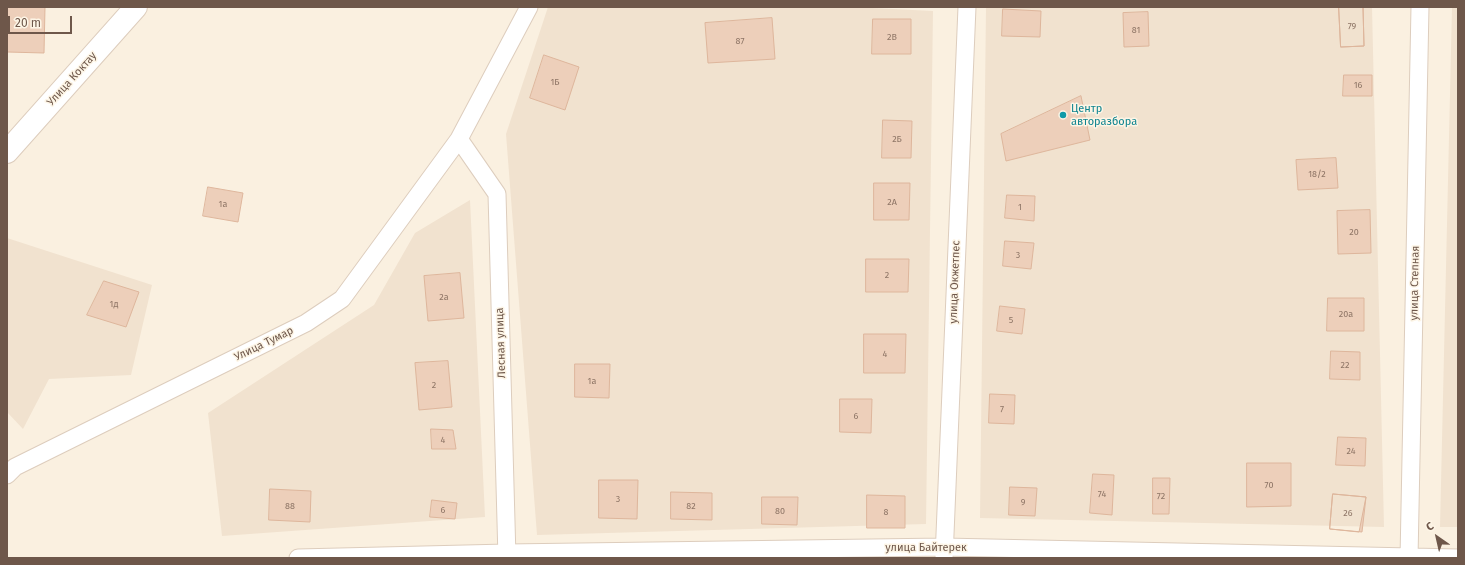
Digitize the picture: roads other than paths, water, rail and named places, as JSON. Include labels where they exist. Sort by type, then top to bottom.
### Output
[{"type":"street","name":"Улица Коктау","points":[[7,152],[136,7]]},
{"type":"street","name":"Улица Тумар","points":[[7,475],[15,466],[306,323],[342,299],[459,139],[528,7]]},
{"type":"street","name":"улица Окжетпес","points":[[944,553],[967,7]]},
{"type":"street","name":"улица Степная","points":[[1409,558],[1420,7]]},
{"type":"street","name":"Лесная улица","points":[[459,139],[497,194],[507,556]]},
{"type":"street","name":"улица Байтерек","points":[[298,558],[944,553],[1458,558]]},
{"type":"place","name":"Центр авторазбора","points":[[1063,115]]}]
